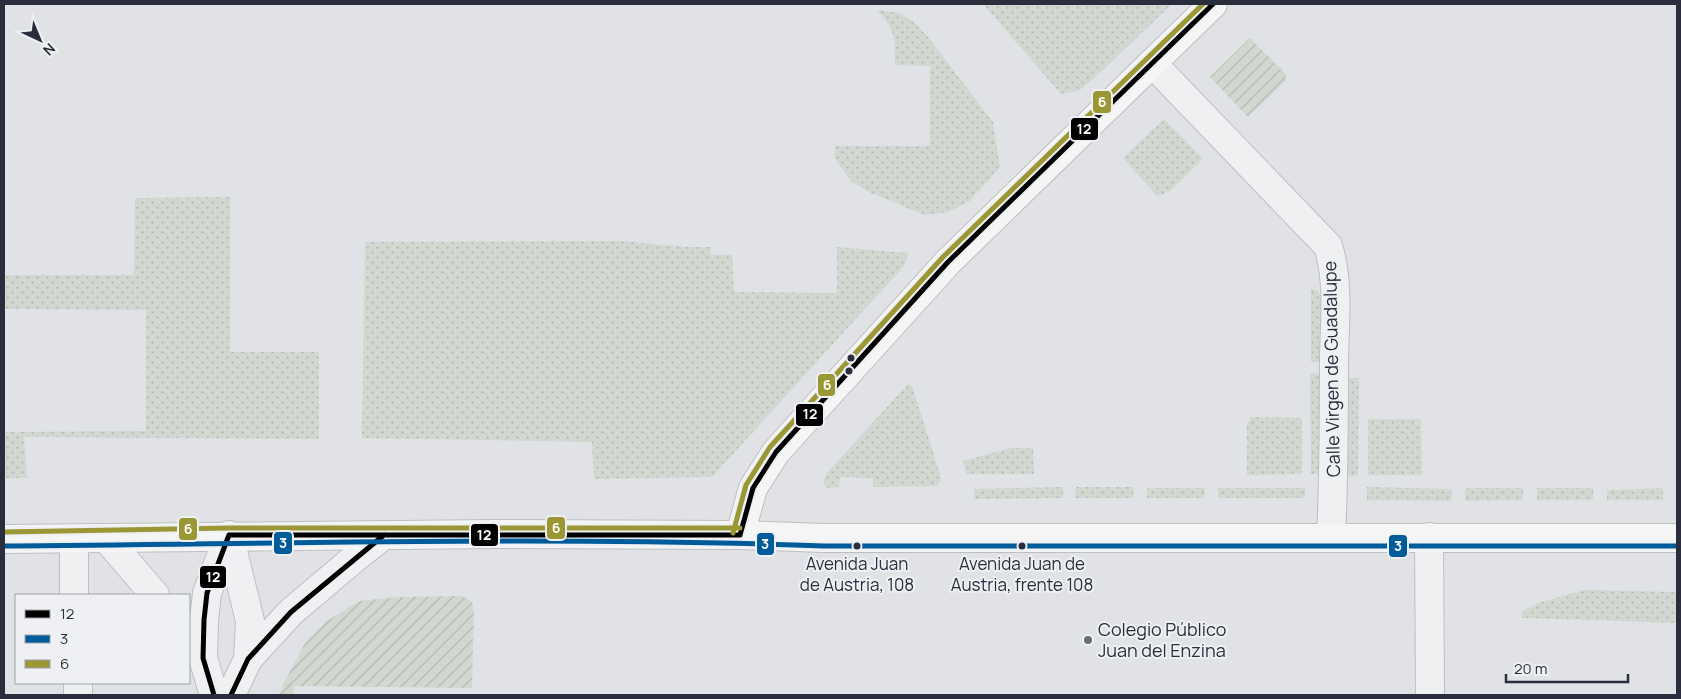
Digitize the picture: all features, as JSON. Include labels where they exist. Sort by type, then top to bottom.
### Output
[{"type":"main road","points":[[740,535],[753,488],[776,452],[948,262],[1213,4]]},
{"type":"main road","points":[[4,539],[384,535],[740,535],[824,538],[1677,538]]},
{"type":"street","name":"Calle Virgen de Guadalupe","points":[[1152,63],[1328,246],[1333,262],[1335,296],[1334,483],[1331,537]]},
{"type":"street","points":[[231,695],[248,659],[291,612],[356,556],[384,535]]},
{"type":"street","points":[[229,536],[250,621],[248,659]]},
{"type":"street","points":[[214,695],[196,648],[204,620],[207,593],[229,536]]},
{"type":"street","points":[[1429,537],[1430,695]]},
{"type":"street","points":[[106,538],[153,594]]},
{"type":"street","points":[[74,539],[74,594]]},
{"type":"shaded area","points":[[983,4],[1172,4],[1080,90],[1061,94]]},
{"type":"shaded area","points":[[877,10],[899,13],[915,23],[928,37],[993,122],[1000,167],[970,201],[948,212],[924,215],[869,192],[851,181],[835,159],[835,146],[930,146],[930,66],[895,65],[893,35],[888,24]]},
{"type":"shaded area","points":[[1250,38],[1285,73],[1286,80],[1248,117],[1210,77]]},
{"type":"shaded area","points":[[1164,119],[1203,159],[1170,191],[1157,196],[1123,158]]},
{"type":"shaded area","points":[[230,197],[230,352],[319,352],[319,439],[24,437],[27,478],[4,478],[4,432],[146,431],[146,310],[4,309],[4,275],[134,275],[135,198]]},
{"type":"shaded area","points":[[621,241],[687,247],[711,247],[711,255],[732,255],[734,292],[837,293],[837,247],[908,253],[905,265],[712,477],[594,479],[592,442],[362,438],[365,242]]},
{"type":"shaded area","points":[[1311,289],[1318,291],[1321,295],[1322,362],[1311,362]]},
{"type":"shaded area","points":[[1322,373],[1323,474],[1311,474],[1310,374]]},
{"type":"shaded area","points":[[1348,378],[1359,378],[1358,475],[1348,476]]},
{"type":"shaded area","points":[[908,384],[912,386],[940,474],[941,480],[937,486],[873,487],[873,478],[840,477],[839,487],[828,488],[824,485],[827,473]]},
{"type":"shaded area","points":[[1251,417],[1302,418],[1302,474],[1247,475],[1247,425]]},
{"type":"shaded area","points":[[1368,419],[1420,419],[1422,475],[1368,475]]},
{"type":"shaded area","points":[[1010,448],[1033,448],[1034,474],[966,474],[963,461]]},
{"type":"shaded area","points":[[1063,487],[1063,498],[974,499],[974,489]]},
{"type":"shaded area","points":[[1076,487],[1133,487],[1134,498],[1075,498]]},
{"type":"shaded area","points":[[1367,487],[1452,489],[1451,501],[1367,500]]},
{"type":"shaded area","points":[[1147,488],[1205,488],[1204,498],[1147,498]]},
{"type":"shaded area","points":[[1218,488],[1305,488],[1305,498],[1218,498]]},
{"type":"shaded area","points":[[1465,488],[1523,488],[1523,500],[1465,501]]},
{"type":"shaded area","points":[[1537,488],[1593,488],[1593,500],[1537,500]]},
{"type":"shaded area","points":[[1663,488],[1663,500],[1607,500],[1607,490]]},
{"type":"shaded area","points":[[1584,590],[1677,592],[1677,623],[1521,618],[1524,610],[1539,603]]},
{"type":"shaded area","points":[[463,596],[472,602],[474,611],[472,688],[294,686],[293,695],[279,695],[305,643],[327,621],[359,601],[398,597]]},
{"type":"transit line","name":"6","points":[[733,533],[746,485],[770,447],[943,257],[1203,4]]},
{"type":"transit line","name":"12","points":[[740,535],[753,488],[776,452],[948,262],[1213,4]]},
{"type":"transit line","name":"6","points":[[4,532],[229,528],[740,528]]},
{"type":"transit line","name":"12","points":[[229,535],[740,535]]},
{"type":"transit line","name":"12","points":[[214,695],[203,658],[204,620],[207,593],[229,535]]},
{"type":"transit line","name":"12","points":[[231,695],[248,659],[291,612],[384,535]]},
{"type":"transit line","name":"3","points":[[4,546],[517,541],[824,546],[1677,546]]},
{"type":"place","name":"Avenida Juan de Austria, 108","points":[[857,546]]},
{"type":"place","name":"Avenida Juan de Austria, frente 108","points":[[1022,546]]},
{"type":"place","name":"Colegio Público Juan del Enzina","points":[[1088,640]]}]
